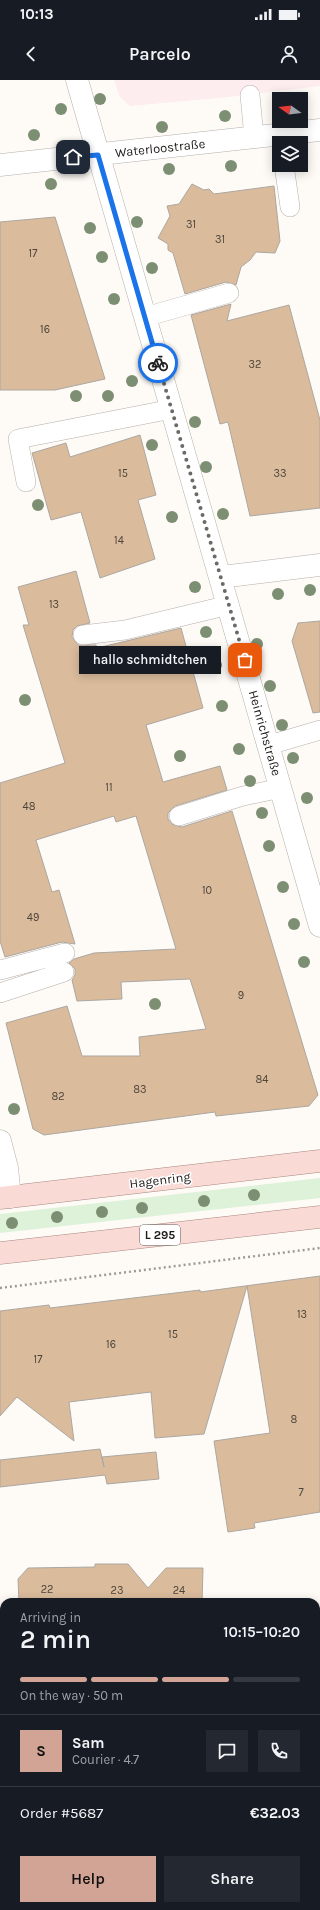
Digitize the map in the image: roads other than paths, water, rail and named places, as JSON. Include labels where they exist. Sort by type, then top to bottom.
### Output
[{"type":"main road","name":"Hagenring","points":[[5,1198],[320,1161]]},
{"type":"main road","name":"L 295","points":[[0,1253],[320,1218]]},
{"type":"street","name":"Heinrichstraße","points":[[77,80],[221,576],[320,926]]},
{"type":"street","name":"Waterloostraße","points":[[293,136],[320,130]]},
{"type":"street","name":"Waterloostraße","points":[[0,165],[254,137],[272,138]]},
{"type":"street","points":[[221,576],[320,565]]},
{"type":"street","points":[[0,1141],[7,1168],[5,1198]]},
{"type":"lane","points":[[250,95],[254,137]]},
{"type":"lane","points":[[285,172],[290,207]]},
{"type":"lane","points":[[145,317],[230,293]]},
{"type":"lane","points":[[26,482],[18,438],[172,409]]},
{"type":"lane","points":[[83,635],[125,630],[229,605]]},
{"type":"lane","points":[[269,745],[320,730]]},
{"type":"lane","points":[[179,816],[243,796],[281,788]]},
{"type":"lane","points":[[0,970],[65,953]]},
{"type":"lane","points":[[0,993],[64,972]]},
{"type":"place","name":"hallo schmidtchen","points":[[245,660]]}]
